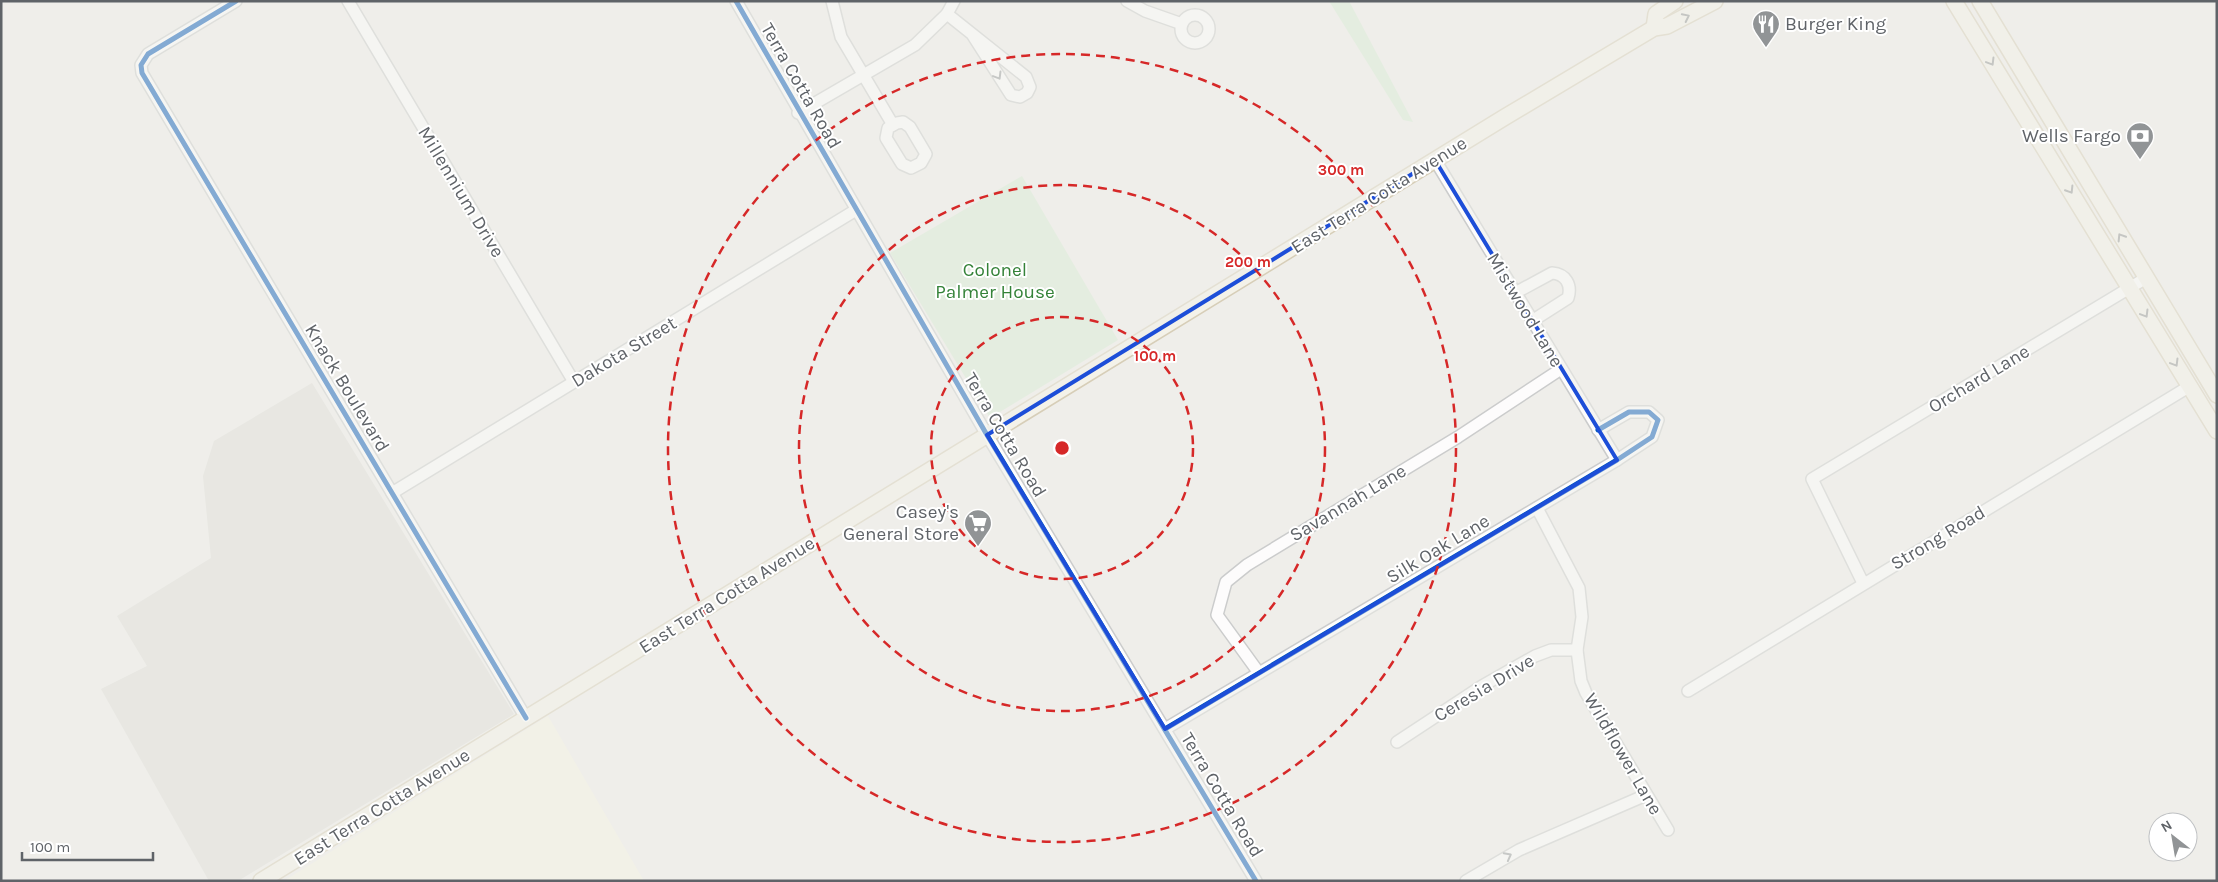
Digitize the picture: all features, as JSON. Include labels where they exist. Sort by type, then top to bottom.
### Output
[{"type":"main road","points":[[1654,28],[1656,14],[1675,1]]},
{"type":"main road","name":"East Terra Cotta Avenue","points":[[261,881],[1654,28],[1667,26],[1716,1]]},
{"type":"main road","points":[[1954,1],[2217,431]]},
{"type":"main road","points":[[1980,1],[2217,395]]},
{"type":"street","name":"Knack Boulevard","points":[[236,1],[148,54],[141,65],[142,73],[526,718]]},
{"type":"street","name":"Millennium Drive","points":[[348,1],[574,382]]},
{"type":"street","name":"Terra Cotta Road","points":[[736,1],[798,113],[987,435],[1256,881]]},
{"type":"street","points":[[832,1],[841,37],[893,125]]},
{"type":"street","points":[[798,113],[915,45],[947,14],[954,1]]},
{"type":"street","points":[[1127,1],[1145,11],[1182,24]]},
{"type":"street","points":[[947,14],[1026,77],[1030,85],[1027,93],[1020,97],[1010,96],[972,34]]},
{"type":"street","name":"Mistwood Lane","points":[[1436,160],[1617,460]]},
{"type":"street","name":"Dakota Street","points":[[392,493],[856,210]]},
{"type":"street","points":[[1515,293],[1546,274],[1558,273],[1567,281],[1570,287],[1568,298],[1532,321]]},
{"type":"street","name":"Orchard Lane","points":[[1863,582],[1812,479],[2146,278]]},
{"type":"street","name":"Savannah Lane","points":[[1259,673],[1217,615],[1226,582],[1246,565],[1458,437],[1561,369]]},
{"type":"street","name":"Strong Road","points":[[1688,691],[1863,582],[2190,386]]},
{"type":"street","name":"Silk Oak Lane","points":[[1165,729],[1617,460],[1652,438],[1658,420],[1649,412],[1629,412],[1598,430]]},
{"type":"street","name":"Wildflower Lane","points":[[1537,508],[1579,588],[1582,617],[1577,650],[1581,681],[1590,702],[1668,830]]},
{"type":"street","name":"Ceresia Drive","points":[[1397,742],[1482,686],[1535,656],[1551,650],[1577,650]]},
{"type":"street","points":[[1466,881],[1519,850],[1646,795]]},
{"type":"highlighted area","points":[[1435,160],[1617,460],[1165,729],[987,435]]},
{"type":"shaded area","points":[[312,383],[514,714],[238,881],[209,881],[101,689],[147,666],[117,616],[211,558],[203,476],[214,441]]},
{"type":"shaded area","points":[[548,716],[644,881],[284,881]]},
{"type":"green space","points":[[1329,1],[1349,1],[1413,122],[1403,120]]},
{"type":"green space","name":"Colonel Palmer House","points":[[1022,176],[1118,340],[990,418],[890,253]]},
{"type":"cycle path","points":[[236,1],[148,54],[141,65],[142,73],[526,718]]},
{"type":"cycle path","points":[[736,1],[987,435],[1256,881]]},
{"type":"cycle path","points":[[1165,729],[1617,460],[1652,437],[1658,420],[1649,412],[1629,412],[1598,430]]},
{"type":"place","name":"Burger King","points":[[1766,48]]},
{"type":"place","name":"Wells Fargo","points":[[2140,160]]},
{"type":"place","name":"Casey's General Store","points":[[978,547]]}]
